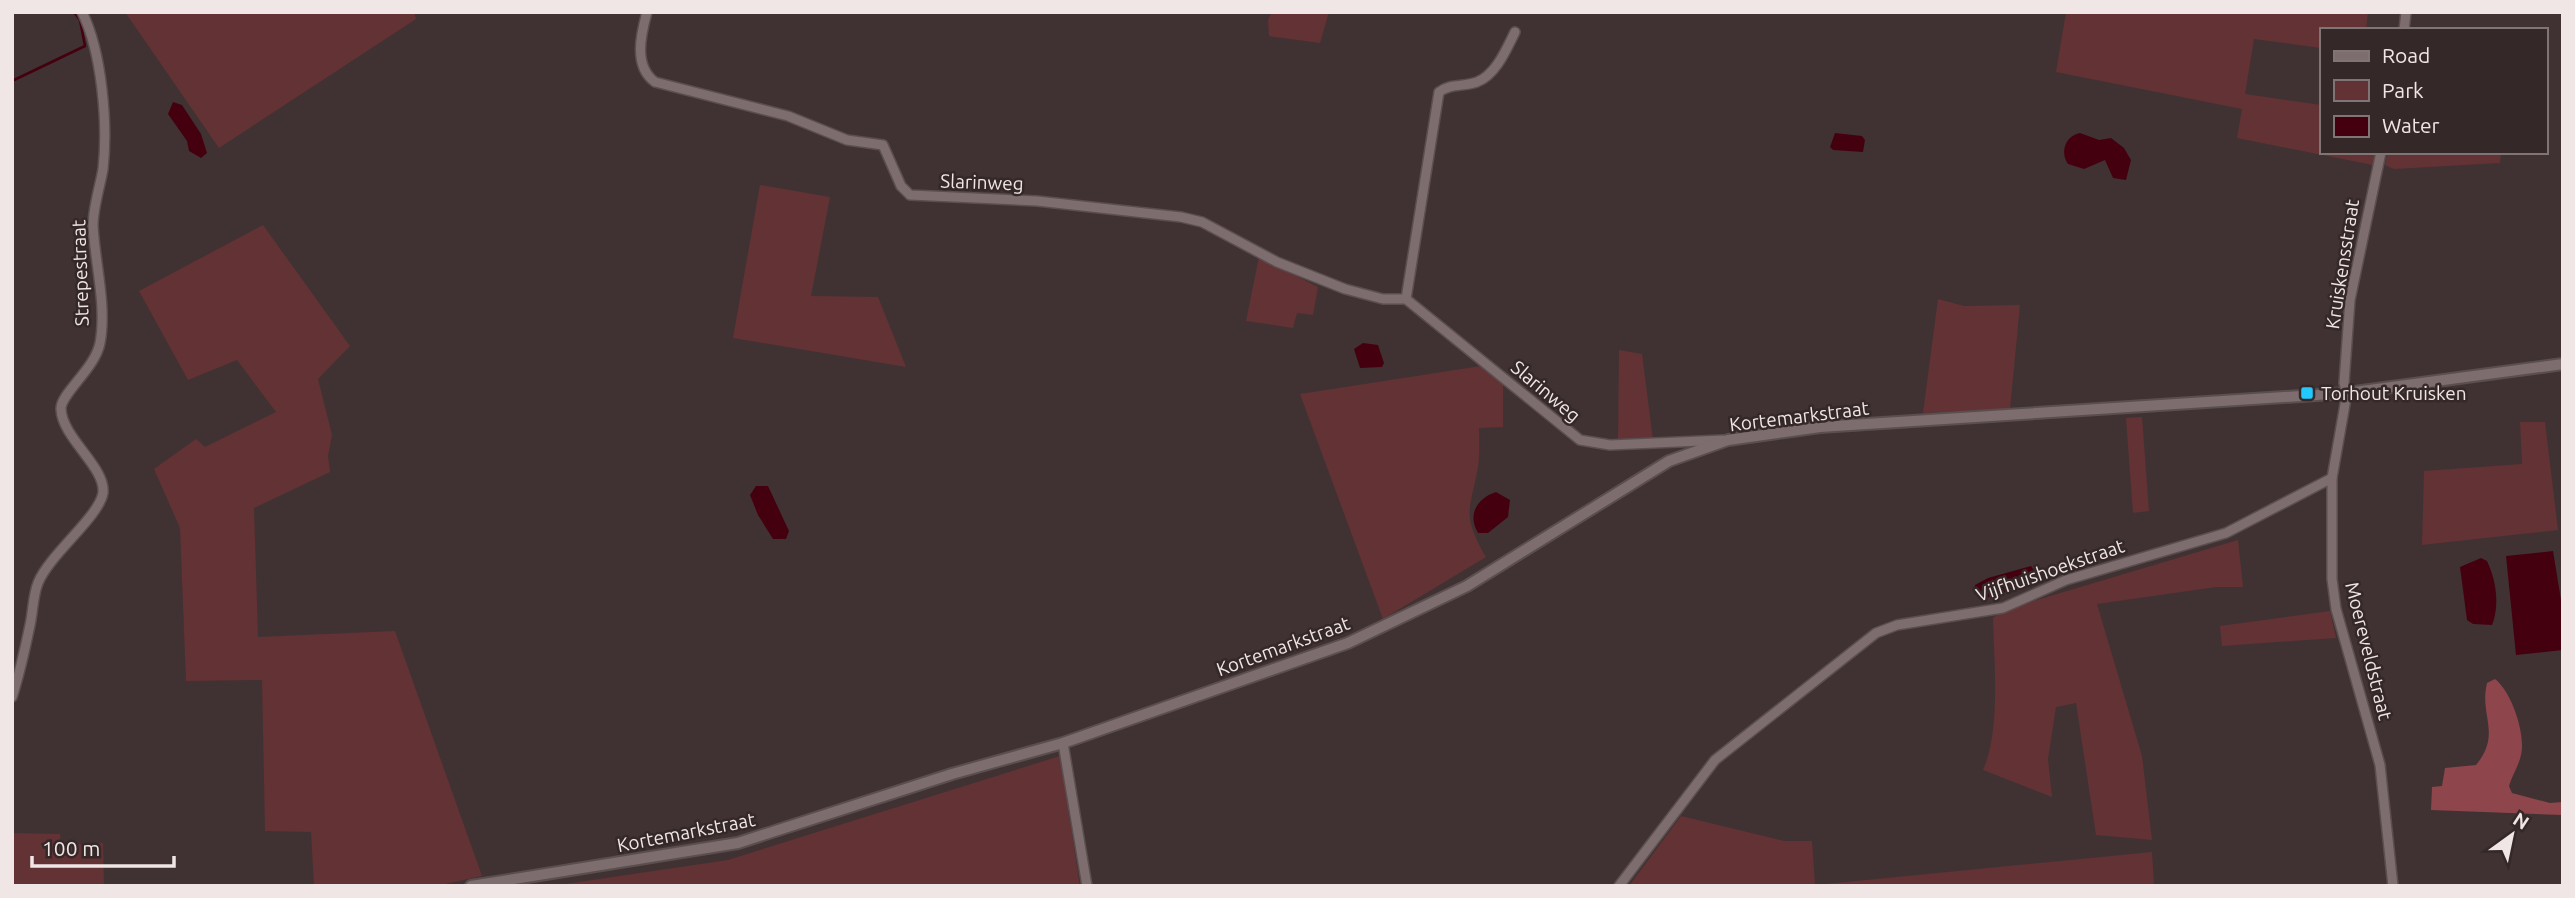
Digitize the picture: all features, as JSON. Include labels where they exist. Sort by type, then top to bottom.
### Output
[{"type":"street","name":"Strepestraat","points":[[12,697],[22,665],[38,583],[103,495],[102,482],[64,422],[60,408],[62,400],[93,364],[100,341],[93,223],[103,168],[106,124],[93,46],[82,12]]},
{"type":"street","name":"Slarinweg","points":[[646,12],[642,63],[646,74],[655,82],[788,116],[847,140],[883,145],[901,187],[910,195],[1037,201],[1181,217],[1202,222],[1277,262],[1345,289],[1383,299],[1406,299],[1580,440],[1610,445],[1728,440]]},
{"type":"street","points":[[1406,299],[1439,92],[1446,86],[1478,82],[1490,74],[1515,32]]},
{"type":"street","name":"Kruiskensstraat","points":[[2345,388],[2350,300],[2381,154]]},
{"type":"street","name":"Kortemarkstraat","points":[[471,886],[738,843],[953,774],[1063,743],[1348,643],[1467,586],[1669,461],[1728,440],[1820,427],[2345,388],[2563,364]]},
{"type":"street","name":"Moereveldstraat","points":[[2345,388],[2332,478],[2332,579],[2336,609],[2380,765],[2393,886]]},
{"type":"street","name":"Vijfhuishoekstraat","points":[[1619,886],[1715,760],[1876,633],[1907,623],[2003,608],[2066,580],[2226,533],[2332,478]]},
{"type":"street","points":[[1063,743],[1087,886]]},
{"type":"green space","points":[[125,12],[414,12],[416,19],[219,148]]},
{"type":"green space","points":[[1272,12],[1329,12],[1320,43],[1269,36],[1268,20]]},
{"type":"green space","points":[[2066,12],[2368,12],[2366,28],[2320,28],[2320,48],[2254,39],[2245,94],[2320,105],[2320,154],[2376,154],[2373,165],[2237,138],[2242,109],[2056,72]]},
{"type":"green space","points":[[2388,154],[2501,154],[2500,163],[2394,169],[2385,165]]},
{"type":"green space","points":[[760,185],[830,197],[811,296],[878,297],[906,367],[733,338]]},
{"type":"green space","points":[[263,225],[350,346],[318,379],[332,435],[328,456],[330,472],[254,508],[258,637],[395,631],[482,876],[436,886],[314,886],[311,832],[265,831],[262,680],[186,681],[180,528],[154,469],[196,439],[205,447],[276,412],[237,360],[188,380],[139,291]]},
{"type":"green space","points":[[1259,257],[1318,287],[1313,315],[1297,313],[1293,328],[1246,321]]},
{"type":"green space","points":[[1938,299],[1964,306],[2020,305],[2010,409],[1923,413]]},
{"type":"green space","points":[[1619,350],[1642,354],[1653,440],[1618,441]]},
{"type":"green space","points":[[1481,366],[1503,384],[1503,427],[1479,428],[1479,462],[1470,504],[1473,531],[1486,557],[1383,619],[1300,394]]},
{"type":"green space","points":[[2142,417],[2149,511],[2133,513],[2126,418]]},
{"type":"green space","points":[[2520,422],[2545,422],[2558,530],[2422,545],[2424,471],[2522,464]]},
{"type":"green space","points":[[2238,540],[2243,587],[2216,587],[2097,604],[2142,756],[2152,840],[2096,835],[2076,703],[2056,707],[2048,759],[2052,797],[1983,770],[1989,754],[1994,715],[1993,618],[2004,610]]},
{"type":"green space","points":[[2330,611],[2336,638],[2222,646],[2220,626]]},
{"type":"green space","points":[[1060,756],[1080,886],[552,886],[728,860]]},
{"type":"green space","points":[[1681,816],[1784,841],[1812,841],[1815,885],[2152,852],[2154,886],[1629,886]]},
{"type":"green space","points":[[12,833],[60,834],[61,845],[103,843],[104,886],[12,886]]},
{"type":"shaded area","points":[[2495,679],[2512,703],[2521,737],[2521,755],[2509,786],[2512,793],[2550,803],[2563,802],[2563,815],[2431,810],[2432,787],[2442,786],[2445,768],[2476,765],[2484,754],[2489,734],[2485,695],[2487,683]]},
{"type":"water","points":[[173,102],[182,105],[201,134],[207,153],[201,158],[189,151],[187,141],[168,114]]},
{"type":"water","points":[[1835,133],[1862,136],[1865,140],[1863,152],[1833,150],[1830,147]]},
{"type":"water","points":[[2080,133],[2099,140],[2111,138],[2124,148],[2131,160],[2126,180],[2113,178],[2105,160],[2084,169],[2068,164],[2064,155],[2065,145],[2071,137]]},
{"type":"water","points":[[1363,343],[1378,345],[1384,363],[1382,367],[1360,368],[1354,349]]},
{"type":"water","points":[[756,486],[768,486],[789,531],[786,539],[773,539],[758,515],[750,495]]},
{"type":"water","points":[[1496,492],[1510,500],[1508,517],[1488,533],[1478,533],[1474,520],[1476,508],[1484,498]]},
{"type":"water","points":[[2553,551],[2563,612],[2563,650],[2516,655],[2506,556]]},
{"type":"water","points":[[2481,558],[2487,561],[2495,584],[2496,609],[2492,625],[2473,624],[2467,620],[2460,567]]},
{"type":"water","points":[[2031,566],[2035,572],[2019,586],[1980,599],[1974,593],[1975,585],[1988,578]]},
{"type":"waterway","points":[[12,81],[85,46],[80,20],[74,12]]},
{"type":"place","name":"Torhout Kruisken","points":[[2307,393]]}]
